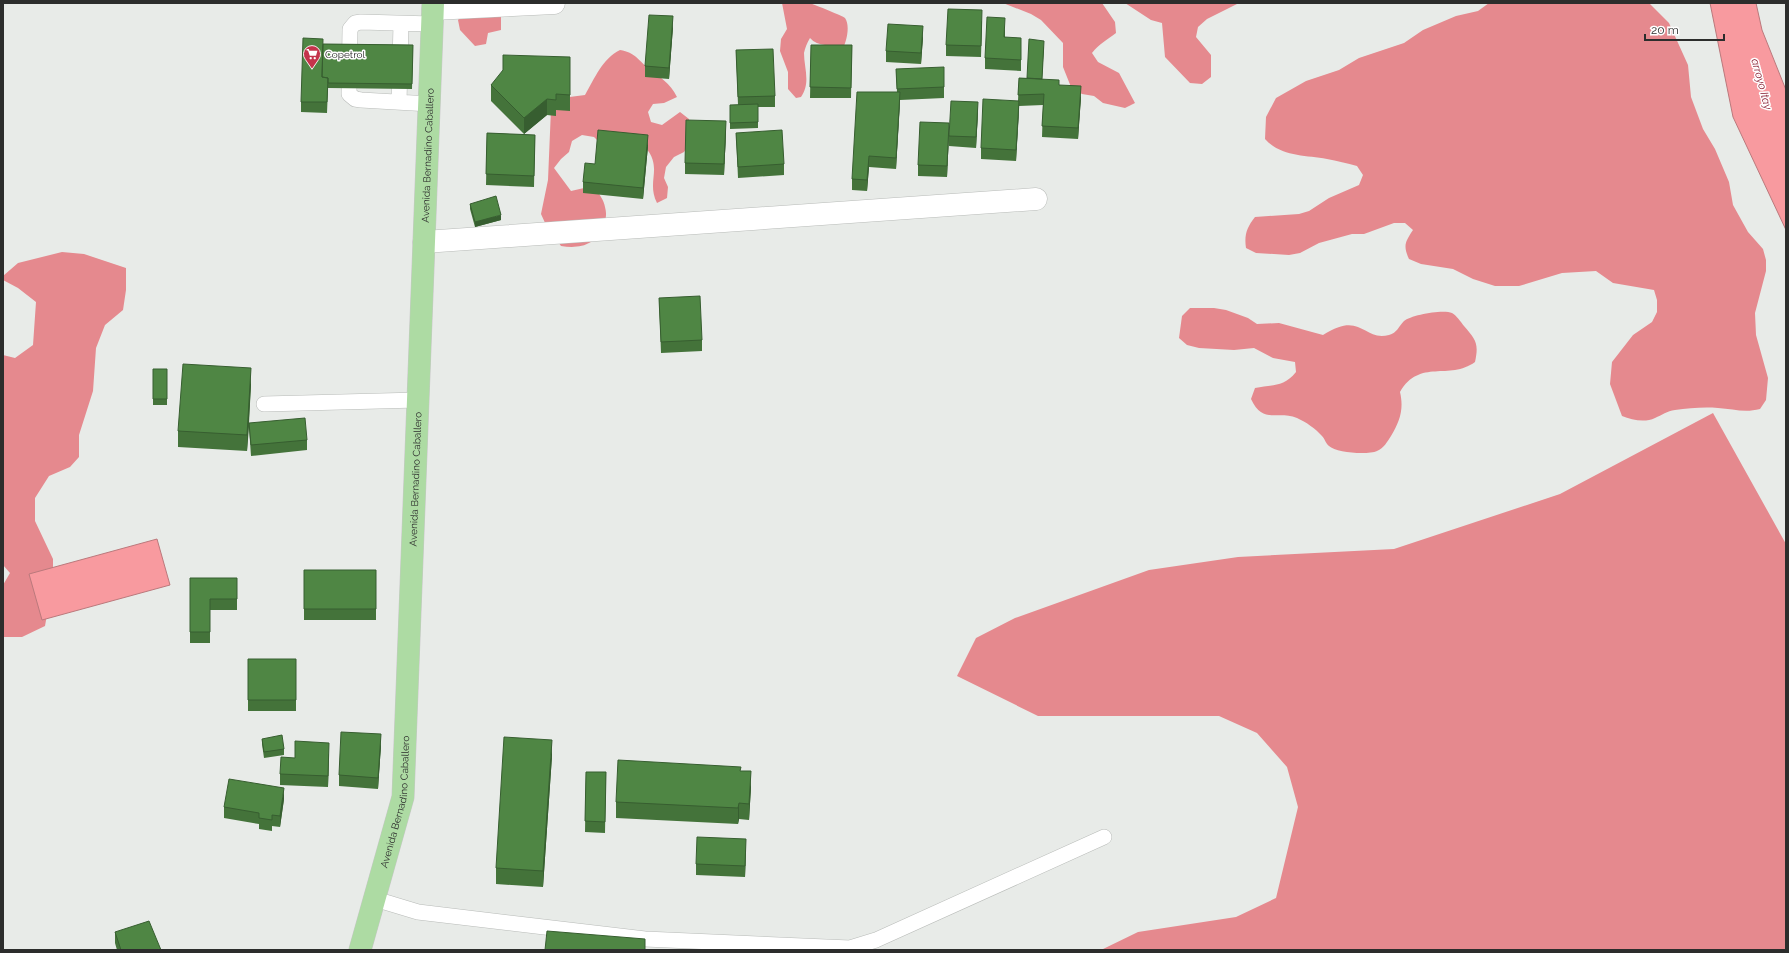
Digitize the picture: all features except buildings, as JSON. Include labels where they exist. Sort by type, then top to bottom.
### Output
[{"type":"main road","name":"Avenida Bernadino Caballero","points":[[360,950],[403,797],[433,12]]},
{"type":"street","points":[[433,12],[554,3]]},
{"type":"street","points":[[424,242],[1036,199]]},
{"type":"lane","points":[[430,104],[361,100],[355,99],[349,94],[350,29],[355,23],[361,22],[401,24],[433,12]]},
{"type":"lane","points":[[399,102],[401,24]]},
{"type":"lane","points":[[264,404],[418,400]]},
{"type":"lane","points":[[375,898],[418,912],[645,939],[850,948],[876,940],[1104,837]]},
{"type":"shaded area","points":[[807,2],[843,17],[847,21],[848,28],[844,46],[821,44],[810,38],[804,53],[806,86],[801,97],[796,98],[788,89],[788,72],[780,51],[781,39],[787,29],[782,3]]},
{"type":"shaded area","points":[[1003,3],[1102,3],[1115,22],[1116,33],[1092,53],[1098,62],[1119,73],[1135,103],[1125,108],[1103,103],[1094,96],[1082,94],[1071,87],[1063,67],[1063,43],[1041,20],[1031,14]]},
{"type":"shaded area","points":[[1125,3],[1239,3],[1207,19],[1198,27],[1196,37],[1211,55],[1211,77],[1202,84],[1190,83],[1165,57],[1162,23],[1151,20]]},
{"type":"shaded area","points":[[1489,3],[1649,3],[1669,23],[1688,65],[1691,97],[1703,129],[1715,149],[1729,182],[1733,205],[1748,232],[1763,249],[1766,260],[1766,271],[1755,313],[1756,335],[1768,378],[1766,400],[1760,409],[1744,411],[1713,408],[1686,409],[1667,412],[1651,420],[1643,421],[1622,416],[1610,384],[1612,362],[1633,335],[1652,322],[1657,312],[1657,300],[1654,290],[1613,283],[1596,271],[1562,273],[1519,286],[1495,286],[1473,279],[1453,269],[1421,264],[1409,259],[1406,251],[1406,244],[1413,230],[1405,223],[1394,223],[1364,234],[1352,234],[1319,243],[1300,253],[1289,255],[1256,253],[1246,248],[1245,239],[1247,231],[1255,217],[1299,214],[1309,211],[1329,198],[1359,185],[1363,175],[1357,166],[1327,159],[1294,154],[1271,145],[1265,139],[1266,117],[1276,98],[1306,81],[1339,70],[1359,58],[1404,43],[1423,30],[1456,16],[1478,11]]},
{"type":"shaded area","points":[[498,7],[501,17],[501,30],[488,33],[486,44],[475,46],[460,30],[458,20],[465,11]]},
{"type":"shaded area","points":[[620,50],[630,53],[661,77],[677,97],[664,103],[653,104],[648,112],[651,122],[662,125],[680,112],[689,119],[690,142],[684,152],[674,157],[666,167],[664,178],[668,187],[667,198],[657,203],[653,188],[653,162],[651,155],[646,148],[602,145],[594,137],[582,135],[572,141],[569,152],[554,168],[571,191],[584,188],[595,188],[604,202],[606,217],[600,232],[592,241],[575,247],[561,246],[546,225],[541,214],[548,180],[551,109],[554,99],[585,95],[608,58]]},
{"type":"shaded area","points":[[62,252],[84,254],[126,268],[126,290],[123,310],[105,325],[96,348],[93,391],[79,435],[79,457],[70,467],[49,476],[35,498],[35,521],[53,559],[53,580],[45,626],[22,637],[3,637],[3,585],[10,573],[3,565],[3,355],[15,358],[33,345],[36,302],[18,288],[3,280],[3,276],[18,263]]},
{"type":"shaded area","points":[[1190,308],[1214,308],[1226,310],[1248,318],[1257,324],[1279,323],[1323,335],[1336,328],[1346,325],[1361,328],[1380,336],[1392,334],[1404,321],[1413,317],[1427,313],[1448,312],[1457,317],[1476,342],[1477,350],[1475,362],[1455,370],[1435,371],[1416,376],[1408,382],[1400,392],[1402,404],[1399,420],[1387,443],[1379,450],[1373,452],[1345,452],[1329,446],[1317,431],[1297,418],[1283,415],[1271,415],[1260,412],[1251,399],[1255,388],[1282,383],[1291,377],[1296,372],[1295,362],[1273,358],[1254,348],[1234,350],[1199,348],[1187,345],[1179,338],[1182,316]]},
{"type":"shaded area","points":[[1713,413],[1786,544],[1786,950],[1101,950],[1138,932],[1236,917],[1276,898],[1298,807],[1287,767],[1257,733],[1219,716],[1038,716],[957,676],[976,638],[1015,618],[1149,570],[1238,557],[1394,549],[1560,494]]},
{"type":"water","name":"arroyo Itay","points":[[1710,3],[1756,3],[1762,30],[1786,90],[1786,230],[1733,117]]},
{"type":"water","points":[[157,539],[170,585],[42,620],[29,574]]},
{"type":"place","name":"Copetrol","points":[[312,69]]}]
